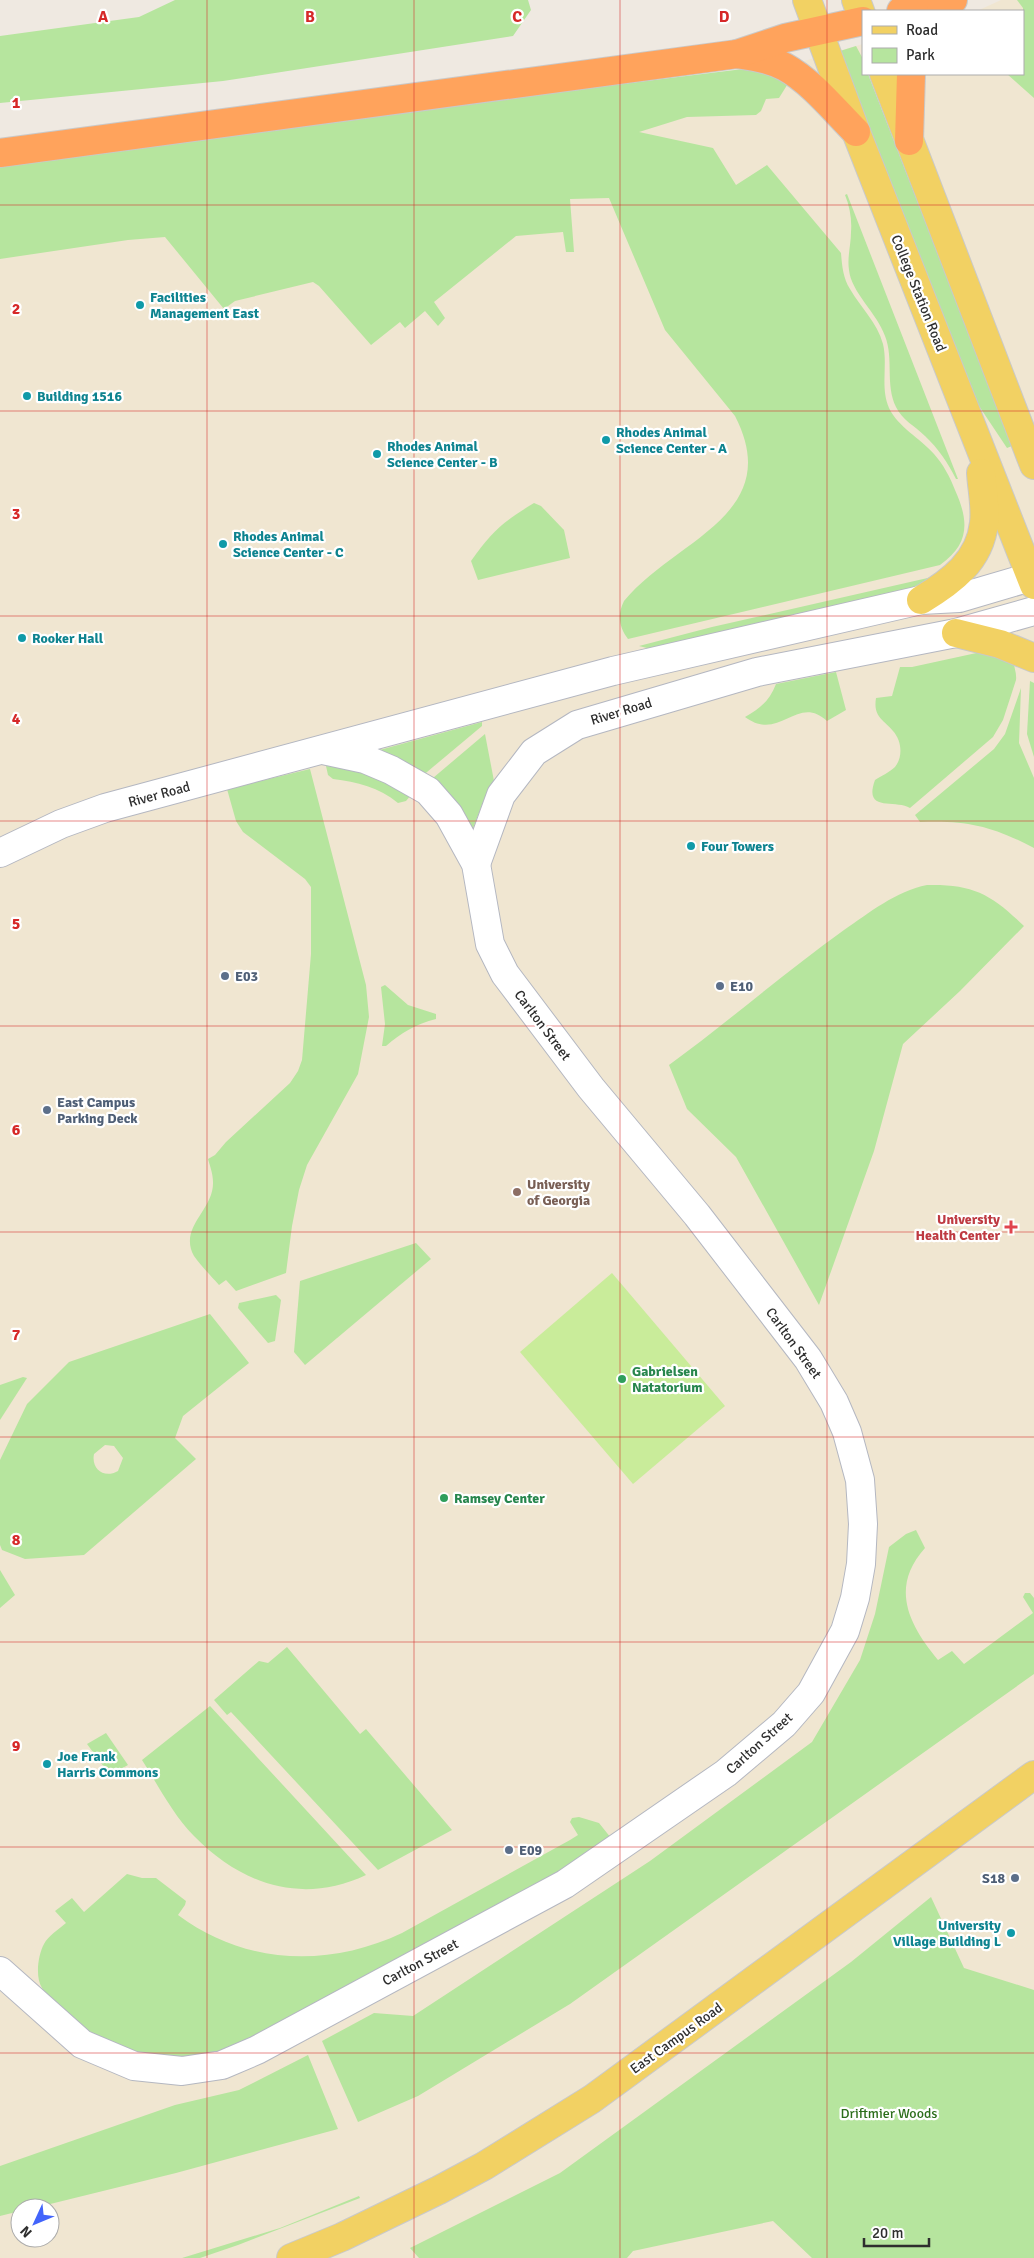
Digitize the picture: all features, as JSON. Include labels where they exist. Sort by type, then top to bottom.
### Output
[{"type":"highway","points":[[903,10],[928,0]]},
{"type":"highway","points":[[942,10],[953,0]]},
{"type":"highway","points":[[0,153],[737,54],[785,38],[862,20]]},
{"type":"highway","points":[[737,54],[760,57],[785,66],[803,80],[856,132]]},
{"type":"highway","points":[[910,141],[911,75]]},
{"type":"main road","name":"College Station Road","points":[[807,0],[856,132],[1033,579]]},
{"type":"main road","points":[[856,0],[862,17]]},
{"type":"main road","points":[[884,75],[1033,460]]},
{"type":"main road","points":[[921,600],[949,583],[958,575],[980,543],[984,521],[979,446]]},
{"type":"main road","points":[[956,633],[1000,644],[1034,658]]},
{"type":"main road","name":"East Campus Road","points":[[291,2258],[350,2233],[439,2190],[484,2166],[592,2099],[1034,1775]]},
{"type":"street","name":"River Road","points":[[0,853],[61,824],[105,808],[613,671],[921,600],[959,598],[1033,579]]},
{"type":"street","name":"River Road","points":[[476,864],[501,795],[534,752],[577,724],[757,672],[956,633],[1034,611]]},
{"type":"street","name":"River Road","points":[[323,750],[365,759],[391,770],[428,791],[449,815],[476,864]]},
{"type":"street","name":"Carlton Street","points":[[0,1971],[82,2044],[134,2066],[182,2072],[222,2065],[265,2046],[529,1904],[565,1884],[636,1836],[726,1773],[784,1724],[811,1693],[845,1631],[858,1581],[863,1524],[860,1480],[847,1432],[834,1402],[808,1360],[697,1215],[591,1088],[505,974],[490,944],[476,864]]},
{"type":"shaded area","name":"University of Georgia","points":[[1001,0],[1034,0],[1034,2258],[0,2258],[0,175],[739,80],[862,44],[862,75],[1024,75],[1024,10],[979,10]]},
{"type":"green space","points":[[175,0],[528,0],[531,10],[513,36],[223,81],[0,103],[0,36],[139,17]]},
{"type":"green space","points":[[1017,0],[1034,0],[1034,98],[1008,75],[1024,75],[1023,8]]},
{"type":"green space","points":[[856,46],[862,57],[862,75],[868,75],[1012,446],[1007,448],[975,400],[840,51]]},
{"type":"green space","points":[[751,68],[789,82],[779,98],[766,99],[761,111],[756,115],[687,117],[639,132],[713,148],[736,185],[767,165],[841,253],[843,271],[848,285],[873,322],[883,344],[885,360],[884,384],[889,408],[898,421],[937,458],[949,476],[960,501],[964,522],[962,540],[950,557],[940,565],[628,639],[620,621],[620,611],[624,601],[645,580],[717,523],[735,502],[746,478],[747,450],[735,416],[665,330],[609,198],[570,199],[574,252],[566,252],[563,232],[516,236],[434,302],[445,318],[438,326],[425,311],[405,328],[400,322],[371,345],[319,286],[313,282],[235,301],[224,309],[165,237],[128,240],[0,259],[0,161]]},
{"type":"green space","points":[[847,194],[958,479],[956,479],[934,446],[905,419],[896,407],[891,389],[888,345],[885,336],[854,286],[849,270],[851,223],[845,195]]},
{"type":"green space","points":[[534,503],[541,506],[564,530],[570,558],[478,580],[471,561],[478,551],[499,528]]},
{"type":"green space","points":[[932,577],[927,584],[651,649],[639,646],[712,627]]},
{"type":"green space","points":[[981,652],[1014,659],[1016,680],[1003,720],[993,737],[910,808],[877,801],[873,797],[872,790],[875,780],[898,763],[900,744],[896,735],[877,714],[876,698],[892,696],[900,667],[912,667]]},
{"type":"green space","points":[[836,672],[846,710],[827,721],[816,714],[806,712],[768,725],[757,723],[745,717],[764,704],[776,684]]},
{"type":"green space","points":[[1030,681],[1034,683],[1034,757],[1027,734]]},
{"type":"green space","points":[[1021,688],[1019,743],[1034,778],[1034,848],[1005,834],[979,826],[952,822],[920,822],[915,815],[994,749],[1005,734]]},
{"type":"green space","points":[[482,722],[482,726],[421,777],[376,751]]},
{"type":"green space","points":[[485,734],[494,781],[485,797],[472,831],[433,778]]},
{"type":"green space","points":[[326,766],[360,772],[411,795],[406,801],[398,803],[391,797],[367,786],[333,779],[328,775]]},
{"type":"green space","points":[[310,769],[366,985],[369,1017],[358,1074],[307,1165],[299,1190],[292,1226],[286,1273],[236,1291],[226,1280],[219,1285],[194,1256],[190,1246],[190,1236],[212,1192],[213,1179],[208,1159],[215,1155],[226,1142],[290,1083],[298,1071],[302,1060],[311,954],[311,887],[305,879],[243,832],[236,821],[227,789]]},
{"type":"green space","points":[[927,885],[957,886],[980,893],[1001,906],[1024,926],[960,991],[903,1044],[874,1151],[819,1305],[736,1157],[687,1109],[669,1065],[844,930],[894,897]]},
{"type":"green space","points":[[385,985],[408,1005],[436,1014],[436,1019],[415,1026],[386,1046],[382,1046],[385,1024],[381,987]]},
{"type":"green space","points":[[416,1243],[431,1259],[305,1365],[294,1352],[300,1281]]},
{"type":"green space","name":"Gabrielsen Natatorium","points":[[612,1273],[725,1406],[633,1484],[520,1352]]},
{"type":"green space","points":[[276,1295],[281,1300],[275,1341],[268,1343],[238,1308],[239,1303]]},
{"type":"green space","points":[[210,1314],[249,1363],[183,1416],[175,1438],[196,1459],[84,1555],[25,1559],[2,1550],[0,1545],[0,1460],[27,1404],[69,1362]],"holes":[[[105,1445],[114,1446],[123,1458],[118,1471],[108,1474],[103,1473],[95,1464],[94,1454]]]},
{"type":"green space","points":[[23,1377],[27,1378],[0,1420],[0,1385]]},
{"type":"green space","points":[[916,1530],[925,1548],[914,1563],[908,1577],[907,1605],[918,1633],[938,1660],[952,1651],[964,1664],[1033,1613],[1023,1597],[1025,1593],[1030,1593],[1034,1598],[1034,1674],[570,2004],[418,2096],[358,2122],[322,2041],[374,2013],[413,2016],[650,1861],[812,1742],[860,1660],[875,1614],[889,1547],[906,1534]]},
{"type":"green space","points":[[0,1570],[15,1595],[0,1608]]},
{"type":"green space","points":[[287,1647],[360,1734],[366,1729],[452,1830],[378,1870],[231,1712],[227,1715],[214,1700],[259,1661],[268,1663]]},
{"type":"green space","points":[[210,1706],[366,1875],[342,1884],[319,1888],[296,1889],[274,1885],[253,1878],[232,1867],[213,1853],[186,1828],[142,1760]]},
{"type":"green space","points":[[106,1733],[128,1765],[110,1775],[87,1744]]},
{"type":"green space","points":[[579,1817],[599,1823],[611,1838],[563,1869],[226,2051],[193,2057],[172,2057],[150,2055],[117,2047],[98,2038],[72,2019],[49,1997],[40,1983],[38,1966],[44,1944],[48,1938],[66,1923],[55,1911],[72,1898],[84,1912],[127,1874],[142,1878],[156,1878],[186,1901],[178,1915],[204,1932],[231,1944],[259,1952],[287,1956],[316,1956],[345,1952],[374,1944],[402,1933],[578,1835],[570,1822],[572,1818]]},
{"type":"green space","name":"Driftmier Woods","points":[[931,1897],[964,1968],[1034,1990],[1034,2258],[812,2258],[773,2221],[633,2251],[627,2258],[419,2258],[410,2248],[560,2173],[851,1962]]},
{"type":"green space","points":[[308,2055],[338,2129],[176,2173],[60,2202],[60,2198],[10,2198],[10,2214],[0,2216],[0,2166],[175,2105],[239,2090]]},
{"type":"green space","points":[[359,2196],[360,2198],[238,2245],[200,2258],[182,2258],[280,2228]]},
{"type":"place","name":"Facilities Management East","points":[[140,305]]},
{"type":"place","name":"Building 1516","points":[[27,396]]},
{"type":"place","name":"Rhodes Animal Science Center - A","points":[[606,440]]},
{"type":"place","name":"Rhodes Animal Science Center - B","points":[[377,454]]},
{"type":"place","name":"Rhodes Animal Science Center - C","points":[[223,544]]},
{"type":"place","name":"Rooker Hall","points":[[22,638]]},
{"type":"place","name":"Four Towers","points":[[691,846]]},
{"type":"place","name":"E03","points":[[225,976]]},
{"type":"place","name":"E10","points":[[720,986]]},
{"type":"place","name":"East Campus Parking Deck","points":[[47,1110]]},
{"type":"place","name":"University of Georgia","points":[[517,1192]]},
{"type":"place","name":"University Health Center","points":[[1011,1227]]},
{"type":"place","name":"Gabrielsen Natatorium","points":[[622,1379]]},
{"type":"place","name":"Ramsey Center","points":[[444,1498]]},
{"type":"place","name":"Joe Frank Harris Commons","points":[[47,1764]]},
{"type":"place","name":"E09","points":[[509,1850]]},
{"type":"place","name":"S18","points":[[1015,1878]]},
{"type":"place","name":"University Village Building L","points":[[1011,1933]]}]
